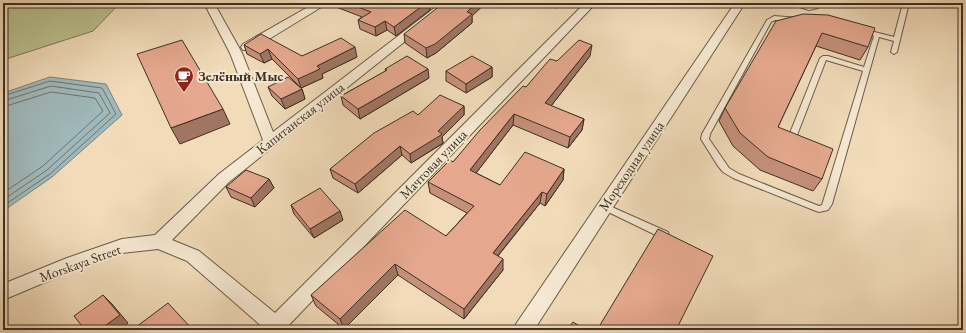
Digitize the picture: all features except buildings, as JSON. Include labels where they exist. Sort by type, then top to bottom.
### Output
[{"type":"street","points":[[209,3],[236,54],[270,141]]},
{"type":"street","points":[[236,54],[323,3]]},
{"type":"street","name":"Капитанская улица","points":[[159,242],[224,178],[448,3]]},
{"type":"street","name":"Мачтовая улица","points":[[278,328],[591,3]]},
{"type":"street","name":"Мореходная улица","points":[[523,330],[740,3]]},
{"type":"street","points":[[159,242],[193,256],[278,328]]},
{"type":"street","name":"Morskaya Street","points":[[3,292],[73,263],[122,246],[159,242]]},
{"type":"lane","points":[[790,3],[812,8],[816,7],[817,3]]},
{"type":"lane","points":[[894,52],[906,3]]},
{"type":"lane","points":[[804,19],[774,18],[769,21],[706,134],[705,139],[726,170],[736,176],[819,208],[825,208],[828,204],[836,162],[867,70],[877,35]]},
{"type":"lane","points":[[856,29],[897,40]]},
{"type":"lane","points":[[795,147],[790,143],[790,140],[823,58],[828,58],[867,70]]},
{"type":"lane","points":[[604,207],[675,240]]},
{"type":"green space","points":[[3,3],[120,3],[93,31],[3,60]]},
{"type":"water","points":[[50,77],[106,84],[122,115],[52,177],[3,211],[3,93]]},
{"type":"place","name":"Зелёный Мыс","points":[[184,93]]}]
